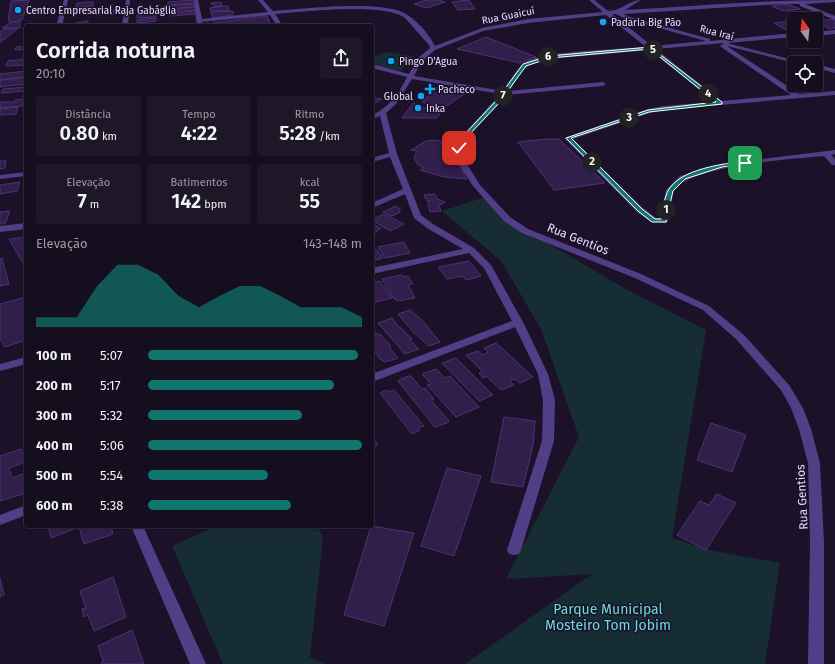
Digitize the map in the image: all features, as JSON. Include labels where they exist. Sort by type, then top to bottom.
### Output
[{"type":"street","points":[[60,24],[66,0]]},
{"type":"street","points":[[125,24],[128,0]]},
{"type":"street","points":[[196,0],[199,24],[272,13],[334,6],[388,9],[402,14],[413,23],[432,45],[433,49]]},
{"type":"street","points":[[260,0],[272,13],[279,24]]},
{"type":"street","points":[[591,0],[720,103]]},
{"type":"street","points":[[617,12],[639,0]]},
{"type":"street","name":"Rua Guaicuí","points":[[780,2],[787,0]]},
{"type":"street","points":[[796,0],[835,18]]},
{"type":"street","name":"Rua Guaicuí","points":[[383,114],[412,77],[417,63],[433,49],[482,30],[509,24],[617,12],[796,0],[809,3]]},
{"type":"street","points":[[809,3],[835,1]]},
{"type":"street","points":[[809,3],[835,13]]},
{"type":"street","name":"Rua Iraí","points":[[617,12],[628,18],[700,38],[787,59]]},
{"type":"street","points":[[823,33],[835,32]]},
{"type":"street","name":"Rua Gentios","points":[[787,36],[539,59],[524,65],[505,93],[464,137],[459,148],[461,161],[477,186],[507,219],[525,230],[638,276],[706,308],[740,337],[785,388],[797,408],[806,429],[814,463],[818,542],[816,664]]},
{"type":"street","points":[[697,44],[700,41],[700,38]]},
{"type":"street","points":[[716,42],[798,96]]},
{"type":"street","points":[[374,67],[412,77],[505,93],[603,84]]},
{"type":"street","points":[[823,68],[835,71]]},
{"type":"street","points":[[835,93],[648,111],[568,138],[640,210],[654,220],[664,221],[670,190],[683,178],[721,166],[835,152]]},
{"type":"street","points":[[374,116],[383,114],[393,154],[417,216],[471,250],[488,268],[518,322],[543,374],[549,400],[548,441],[514,550]]},
{"type":"street","points":[[826,153],[835,162]]},
{"type":"street","points":[[374,159],[393,154]]},
{"type":"street","points":[[0,177],[24,174]]},
{"type":"street","points":[[374,205],[408,190]]},
{"type":"street","points":[[0,229],[24,226]]},
{"type":"street","points":[[374,271],[471,250]]},
{"type":"street","points":[[374,377],[518,322]]},
{"type":"street","points":[[0,368],[24,361]]},
{"type":"street","points":[[0,520],[24,511]]},
{"type":"street","points":[[138,528],[198,664]]},
{"type":"green space","name":"Pingo D'Agua","points":[[384,52],[414,56],[401,71],[374,64],[374,57]]},
{"type":"green space","name":"Parque Municipal Mosteiro Tom Jobim","points":[[485,197],[510,221],[624,288],[706,330],[672,538],[709,550],[780,563],[765,664],[465,664],[592,574],[506,579],[579,437],[541,329],[501,261],[442,211]]},
{"type":"green space","points":[[212,528],[318,528],[323,538],[310,657],[325,664],[223,664],[172,546]]},
{"type":"building","name":"Centro Empresarial Raja Gabáglia","points":[[29,0],[22,20],[12,22],[8,21],[11,1]]},
{"type":"building","points":[[194,0],[194,3],[168,5],[168,2]]},
{"type":"building","points":[[426,0],[439,0],[445,2],[427,8],[414,4]]},
{"type":"building","points":[[469,0],[475,9],[458,10],[452,2]]},
{"type":"building","points":[[93,2],[93,6],[76,7],[77,3]]},
{"type":"building","points":[[221,2],[222,6],[214,7],[214,4],[211,4],[211,3]]},
{"type":"building","points":[[195,4],[195,7],[167,9],[166,6]]},
{"type":"building","points":[[787,4],[800,9],[783,11],[772,6]]},
{"type":"building","points":[[228,6],[229,11],[211,11],[210,8]]},
{"type":"building","points":[[89,7],[88,11],[71,12],[72,8]]},
{"type":"building","points":[[195,7],[196,10],[168,12],[168,9]]},
{"type":"building","points":[[114,10],[114,14],[96,15],[96,11]]},
{"type":"building","points":[[195,11],[195,14],[170,16],[170,14]]},
{"type":"building","points":[[211,12],[234,12],[233,15],[213,18]]},
{"type":"building","points":[[156,14],[156,17],[137,18],[137,15]]},
{"type":"building","points":[[267,16],[270,24],[212,24]]},
{"type":"building","points":[[156,18],[156,21],[137,23],[137,20]]},
{"type":"building","points":[[835,19],[835,28],[830,29],[823,25],[823,20]]},
{"type":"building","points":[[88,21],[88,24],[70,24]]},
{"type":"building","points":[[12,22],[20,22],[20,28],[2,28]]},
{"type":"building","points":[[787,22],[787,30],[774,23]]},
{"type":"building","points":[[4,29],[17,29],[0,43],[0,32]]},
{"type":"building","points":[[486,37],[536,57],[520,63],[457,49]]},
{"type":"building","points":[[24,46],[24,49],[15,50],[16,47]]},
{"type":"building","points":[[24,59],[24,65],[6,66],[8,61]]},
{"type":"building","points":[[24,71],[24,77],[0,80],[0,74]]},
{"type":"building","points":[[24,77],[24,84],[0,87],[0,80]]},
{"type":"building","points":[[24,87],[24,91],[1,93],[3,89]]},
{"type":"building","points":[[437,87],[466,93],[442,109],[422,102]]},
{"type":"building","points":[[374,98],[382,99],[374,104]]},
{"type":"building","points":[[24,99],[22,106],[0,108],[0,102],[15,102],[15,100]]},
{"type":"building","name":"Inka","points":[[413,103],[440,114],[437,118],[402,118]]},
{"type":"building","points":[[18,107],[16,114],[0,115],[0,109]]},
{"type":"building","points":[[559,139],[605,183],[554,190],[518,142]]},
{"type":"building","points":[[437,140],[448,143],[467,179],[444,177],[420,170],[424,168],[418,165],[414,158],[417,151],[411,150],[426,141]]},
{"type":"building","points":[[0,161],[6,161],[5,168],[0,169]]},
{"type":"building","points":[[20,182],[17,191],[0,194],[0,185]]},
{"type":"building","points":[[435,194],[437,199],[445,202],[439,206],[441,211],[430,212],[428,204],[430,201],[427,201],[424,195]]},
{"type":"building","points":[[396,206],[400,209],[400,212],[392,216],[383,212]]},
{"type":"building","points":[[10,211],[5,224],[0,224],[0,212]]},
{"type":"building","points":[[384,214],[404,224],[390,231],[374,221],[374,219]]},
{"type":"building","points":[[374,226],[381,228],[374,233]]},
{"type":"building","points":[[24,237],[24,262],[21,260],[9,239]]},
{"type":"building","points":[[404,242],[410,253],[385,258],[378,247]]},
{"type":"building","points":[[377,250],[383,258],[374,260],[374,251]]},
{"type":"building","points":[[2,258],[9,284],[0,286],[0,259]]},
{"type":"building","points":[[469,261],[481,276],[466,280],[463,276],[447,279],[438,267]]},
{"type":"building","points":[[402,275],[403,277],[408,276],[413,284],[408,285],[415,298],[397,301],[396,298],[394,299],[382,279]]},
{"type":"building","points":[[380,281],[392,298],[374,302],[374,282]]},
{"type":"building","points":[[24,298],[24,341],[5,347],[0,339],[0,304]]},
{"type":"building","points":[[410,310],[422,320],[440,342],[429,346],[413,332],[398,314]]},
{"type":"building","points":[[392,318],[399,328],[400,327],[412,339],[410,340],[419,349],[405,354],[378,323]]},
{"type":"building","points":[[374,330],[378,335],[380,334],[391,346],[389,347],[398,358],[385,362],[380,359],[374,350]]},
{"type":"building","points":[[496,343],[533,377],[520,383],[515,379],[510,381],[514,385],[501,390],[486,376],[483,378],[479,373],[483,372],[466,355],[478,351],[483,355],[488,352],[484,348]]},
{"type":"building","points":[[456,358],[493,395],[479,401],[442,363]]},
{"type":"building","points":[[436,369],[445,378],[450,376],[479,407],[456,417],[427,385],[431,384],[422,374]]},
{"type":"building","points":[[411,376],[422,389],[425,388],[434,399],[431,400],[449,421],[447,423],[435,427],[398,381],[402,378],[406,379],[405,377]]},
{"type":"building","points":[[387,390],[389,392],[394,390],[424,426],[418,428],[420,430],[412,434],[380,393]]},
{"type":"building","points":[[504,417],[535,421],[533,445],[523,487],[491,482]]},
{"type":"building","points":[[711,423],[746,435],[732,472],[697,460]]},
{"type":"building","points":[[374,440],[378,445],[374,447]]},
{"type":"building","points":[[21,449],[22,453],[24,452],[24,463],[9,468],[12,478],[24,474],[24,494],[0,501],[0,456]]},
{"type":"building","points":[[447,468],[481,476],[454,556],[421,546]]},
{"type":"building","points":[[717,494],[736,503],[706,550],[677,535],[700,501],[709,505]]},
{"type":"building","points":[[374,526],[414,533],[384,626],[344,615],[370,528],[374,528]]},
{"type":"building","points":[[48,528],[76,528],[51,538]]},
{"type":"building","points":[[79,528],[112,528],[113,534],[84,544]]},
{"type":"building","points":[[113,577],[126,617],[94,631],[88,615],[84,617],[82,609],[86,608],[80,591]]},
{"type":"building","points":[[0,578],[4,595],[0,597]]},
{"type":"building","points":[[132,630],[144,664],[101,664],[103,661],[98,646]]},
{"type":"place","name":"Centro Empresarial Raja Gabáglia","points":[[18,10]]},
{"type":"place","name":"Padaria Big Pão","points":[[603,22]]},
{"type":"place","name":"Pingo D'Agua","points":[[391,61]]},
{"type":"place","name":"Pacheco","points":[[430,89]]},
{"type":"place","name":"Global","points":[[421,96]]},
{"type":"place","name":"Inka","points":[[418,108]]},
{"type":"route","points":[[459,148],[464,137],[498,102],[524,65],[549,57],[650,48],[720,103],[663,108],[648,111],[568,138],[640,210],[654,220],[664,221],[670,190],[683,178],[721,166],[745,163]]}]
